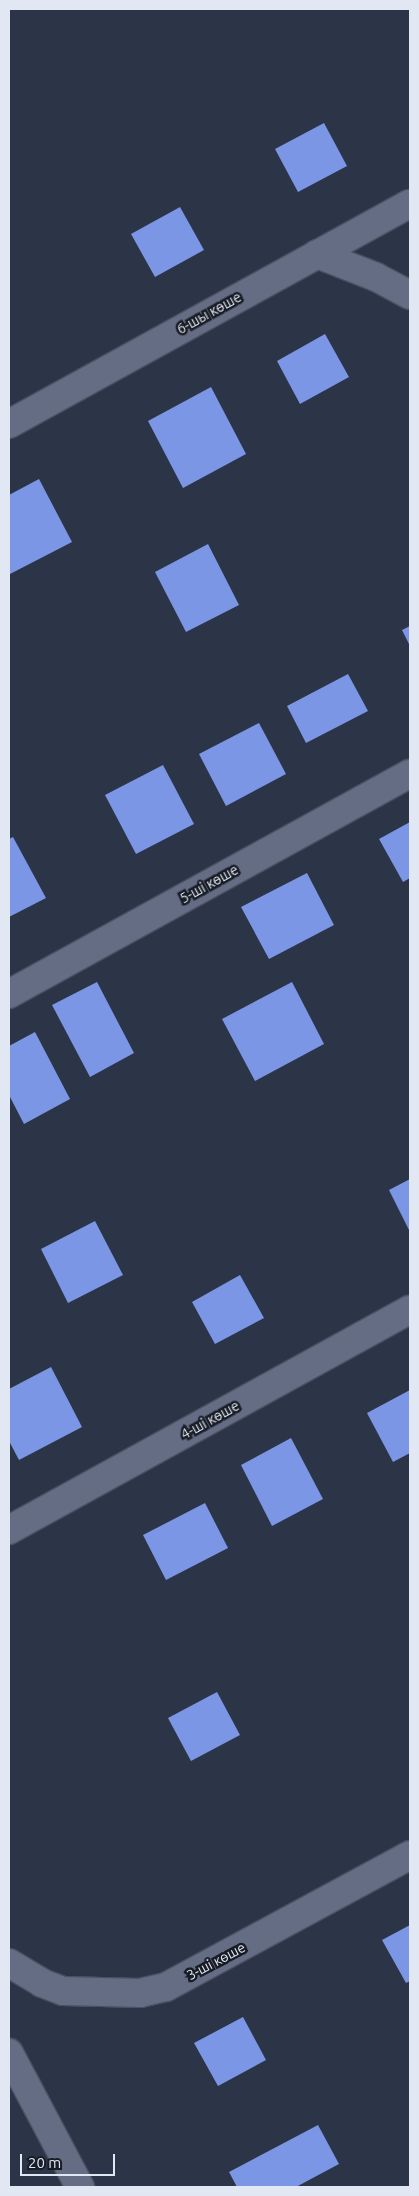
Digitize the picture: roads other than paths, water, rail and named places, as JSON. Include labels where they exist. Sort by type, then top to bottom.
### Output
[{"type":"street","name":"6-шы көше","points":[[9,424],[410,204]]},
{"type":"street","points":[[317,254],[376,277],[410,295]]},
{"type":"street","name":"5-ші көше","points":[[9,994],[410,774]]},
{"type":"street","name":"4-ші көше","points":[[9,1530],[410,1310]]},
{"type":"street","name":"3-ші көше","points":[[9,1963],[42,1983],[63,1991],[140,1993],[166,1987],[410,1855]]},
{"type":"street","points":[[9,2053],[80,2187]]}]
